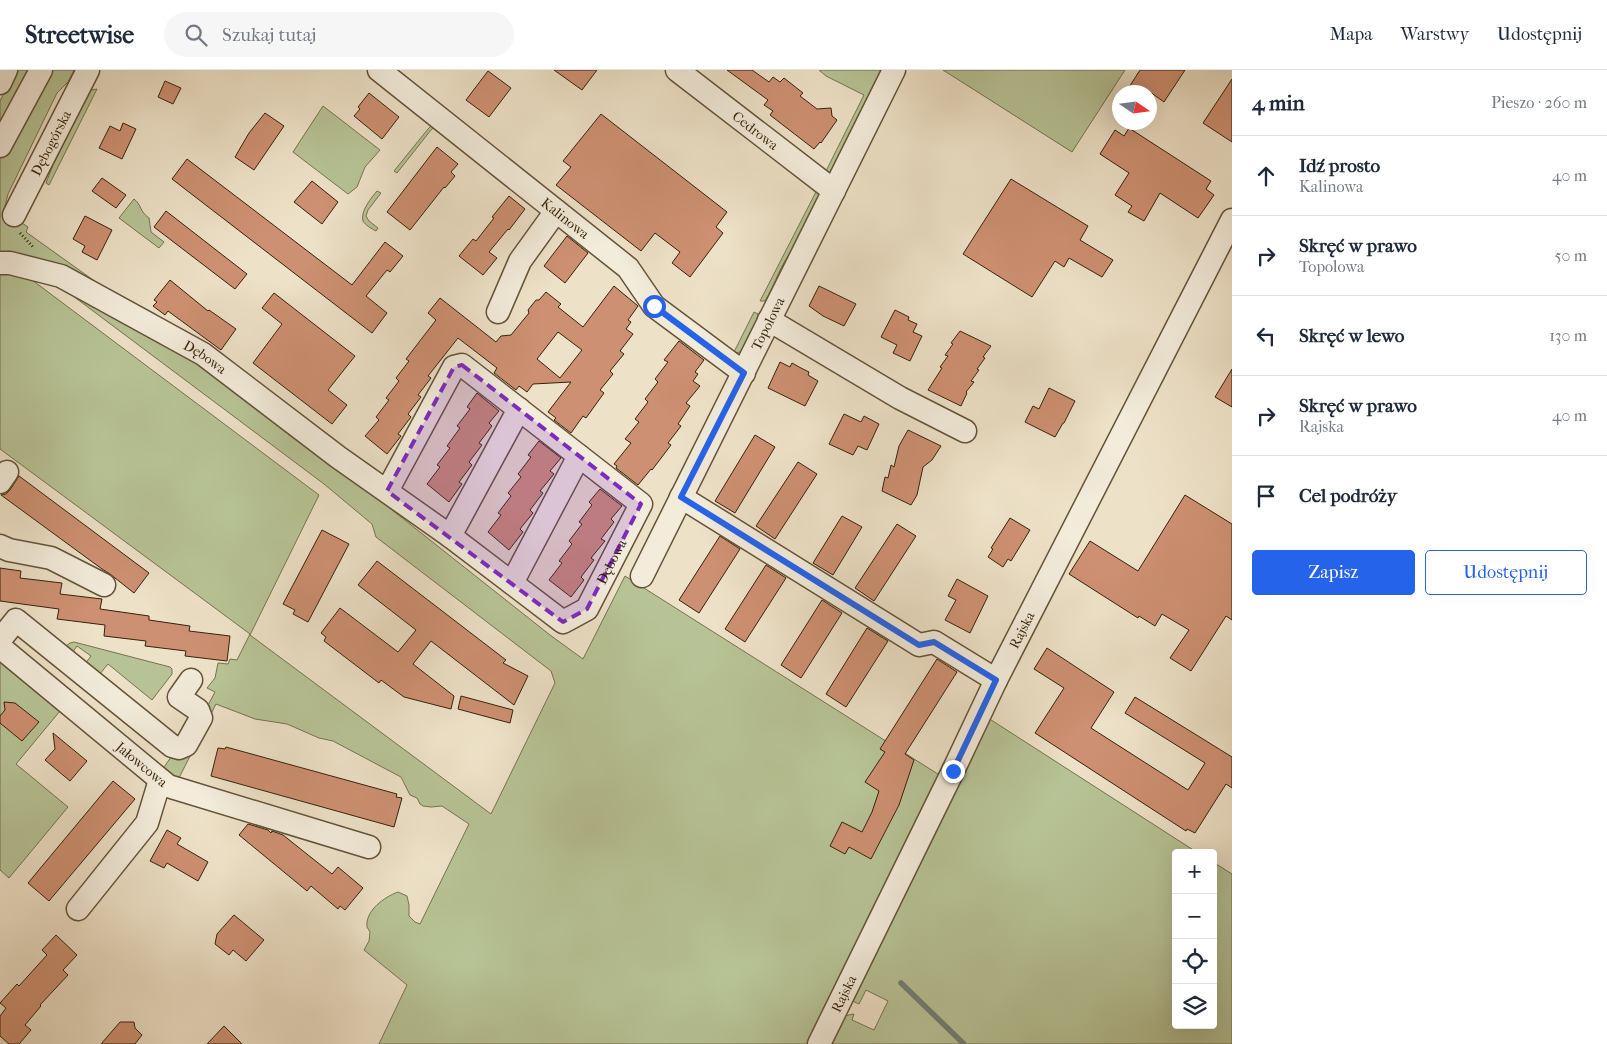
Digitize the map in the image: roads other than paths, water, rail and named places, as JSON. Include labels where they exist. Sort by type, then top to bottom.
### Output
[{"type":"street","points":[[0,84],[6,70]]},
{"type":"street","points":[[0,146],[41,70]]},
{"type":"street","name":"Dębogórska","points":[[15,228],[88,70]]},
{"type":"street","name":"Kalinowa","points":[[379,70],[628,268],[654,306],[744,373]]},
{"type":"street","name":"Cedrowa","points":[[676,70],[834,191]]},
{"type":"street","name":"Topolowa","points":[[642,576],[894,70]]},
{"type":"street","points":[[498,312],[520,261],[556,211]]},
{"type":"street","name":"Rajska","points":[[819,1044],[996,680],[1232,220]]},
{"type":"street","name":"Dębowa","points":[[0,263],[10,263],[61,276],[203,354],[338,457],[450,536],[563,622],[587,609],[641,504],[462,365],[454,367],[387,491]]},
{"type":"street","points":[[769,320],[900,398],[965,431]]},
{"type":"street","points":[[450,536],[519,409]]},
{"type":"street","points":[[512,583],[579,456]]},
{"type":"street","points":[[681,497],[919,645],[934,642],[996,680]]},
{"type":"street","points":[[0,546],[9,550],[51,558],[104,585]]},
{"type":"street","points":[[0,640],[8,615],[172,746],[179,748],[186,745],[201,718],[198,710],[179,697],[191,680]]},
{"type":"street","name":"Jałowcowa","points":[[0,647],[168,786],[369,847]]},
{"type":"street","points":[[78,909],[147,823],[160,780]]},
{"type":"waterway","points":[[901,983],[964,1044]]}]
